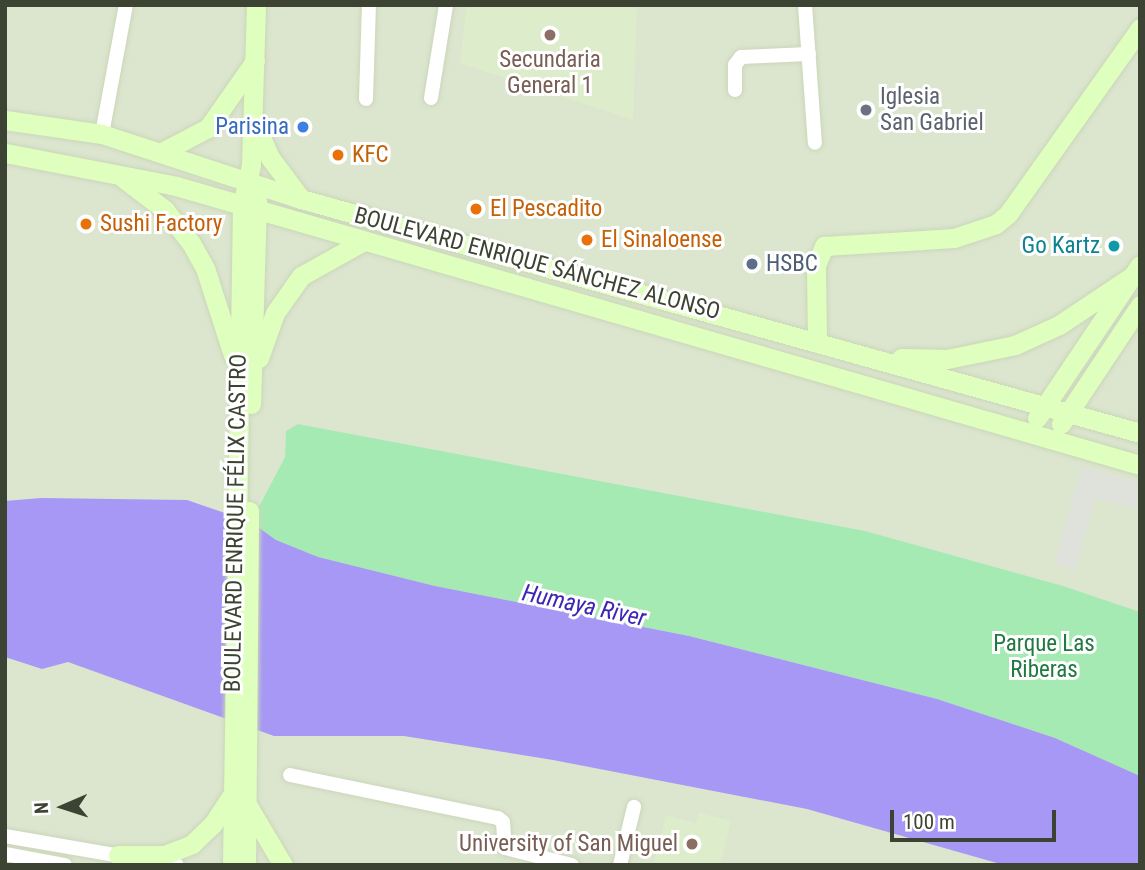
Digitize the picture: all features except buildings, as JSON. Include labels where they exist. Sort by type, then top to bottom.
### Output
[{"type":"main road","name":"BOULEVARD ENRIQUE FÉLIX CASTRO","points":[[232,865],[239,798],[244,386],[256,5]]},
{"type":"main road","points":[[817,341],[816,265],[824,246],[935,240],[984,230],[1008,214],[1140,28]]},
{"type":"main road","points":[[162,152],[208,128],[255,60]]},
{"type":"main road","points":[[253,119],[271,159],[301,199]]},
{"type":"main road","name":"BOULEVARD ENRIQUE SÁNCHEZ ALONSO","points":[[5,120],[102,134],[251,178],[301,199],[1140,433]]},
{"type":"main road","name":"BOULEVARD ENRIQUE SÁNCHEZ ALONSO","points":[[5,153],[111,170],[364,241],[630,321],[1031,430],[1140,465]]},
{"type":"main road","points":[[111,170],[158,203],[191,243],[216,298],[244,386]]},
{"type":"main road","points":[[244,386],[286,294],[317,264],[364,241]]},
{"type":"main road","points":[[1031,430],[1043,407],[1135,271]]},
{"type":"main road","points":[[868,355],[930,360],[1015,345],[1059,325],[1135,271]]},
{"type":"main road","points":[[1053,437],[1140,305]]},
{"type":"main road","name":"BOULEVARD ENRIQUE FÉLIX CASTRO","points":[[239,798],[246,865]]},
{"type":"main road","points":[[118,855],[164,855],[192,844],[239,798],[283,865]]},
{"type":"street","points":[[102,134],[126,5]]},
{"type":"street","points":[[366,99],[369,5]]},
{"type":"street","points":[[431,98],[446,5]]},
{"type":"street","points":[[805,5],[815,143]]},
{"type":"street","points":[[735,90],[735,65],[741,57],[808,54]]},
{"type":"street","points":[[290,775],[498,818],[503,822],[505,848],[564,864]]},
{"type":"street","points":[[620,865],[634,807]]},
{"type":"street","points":[[5,836],[177,865]]},
{"type":"street","points":[[5,854],[65,865]]},
{"type":"shaded area","points":[[5,5],[1140,5],[1140,865],[5,865]]},
{"type":"shaded area","name":"Secundaria General 1","points":[[467,5],[637,5],[633,120],[460,63]]},
{"type":"shaded area","points":[[1082,467],[1140,482],[1140,510],[1095,498],[1076,570],[1054,564]]},
{"type":"shaded area","points":[[41,498],[187,500],[251,522],[276,540],[318,557],[435,586],[689,636],[937,699],[1055,738],[1140,776],[1140,865],[1004,865],[807,809],[553,760],[404,736],[274,736],[68,662],[42,669],[5,657],[5,501]]},
{"type":"shaded area","name":"University of San Miguel","points":[[699,813],[731,821],[720,865],[653,865],[666,815],[696,823]]},
{"type":"green space","name":"Parque Las Riberas","points":[[298,424],[865,531],[1063,586],[1140,612],[1140,776],[1055,738],[937,699],[689,636],[435,586],[317,557],[276,540],[251,522],[285,457],[286,431]]},
{"type":"place","name":"Secundaria General 1","points":[[550,35]]},
{"type":"place","name":"Iglesia San Gabriel","points":[[866,110]]},
{"type":"place","name":"Parisina","points":[[303,127]]},
{"type":"place","name":"KFC","points":[[338,155]]},
{"type":"place","name":"El Pescadito","points":[[476,209]]},
{"type":"place","name":"Sushi Factory","points":[[86,224]]},
{"type":"place","name":"El Sinaloense","points":[[587,240]]},
{"type":"place","name":"Go Kartz","points":[[1114,246]]},
{"type":"place","name":"HSBC","points":[[752,264]]},
{"type":"place","name":"University of San Miguel","points":[[692,844]]},
{"type":"water label","name":"Humaya River","points":[[584,606]]}]
